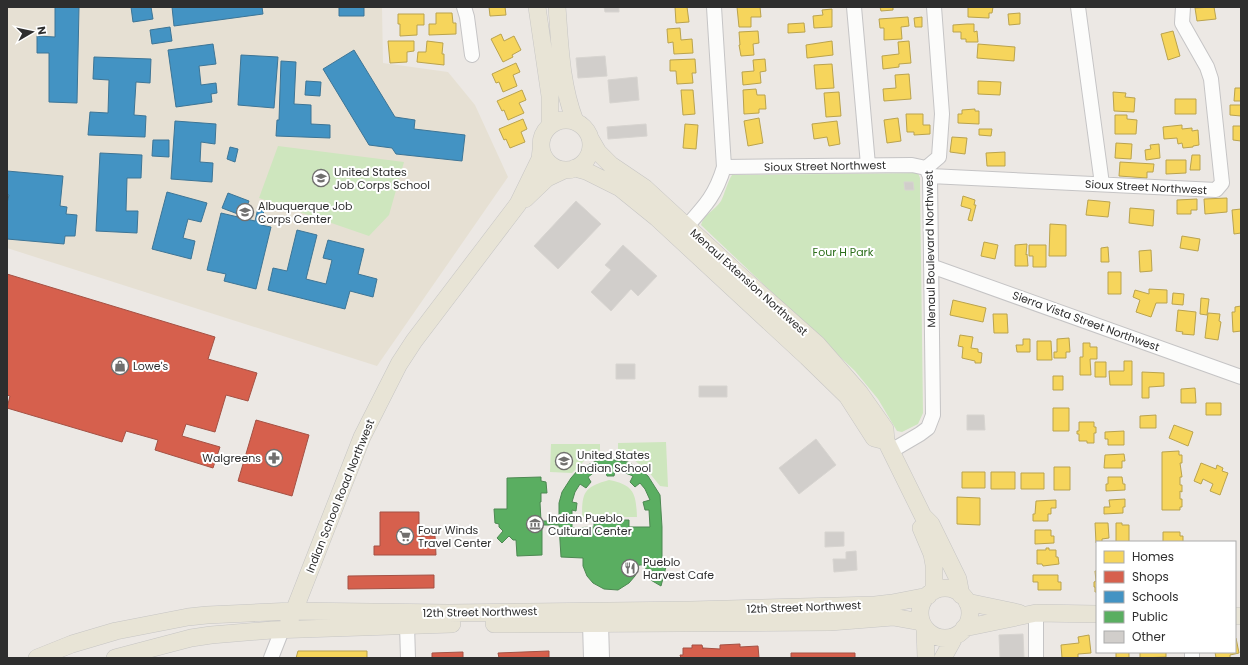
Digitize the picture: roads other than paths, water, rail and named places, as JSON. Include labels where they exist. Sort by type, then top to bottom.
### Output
[{"type":"main road","points":[[538,7],[550,96],[550,125]]},
{"type":"main road","points":[[557,7],[564,85],[575,121]]},
{"type":"main road","points":[[562,120],[575,121],[584,127],[591,140],[591,149],[588,157],[582,164],[570,169],[556,168],[549,164],[544,157],[541,150],[542,136],[550,125],[562,120]]},
{"type":"main road","name":"Menaul Extension Northwest","points":[[591,140],[598,152],[610,165],[645,188],[817,344],[859,392],[885,429],[888,446]]},
{"type":"main road","name":"Indian School Road Northwest","points":[[282,630],[294,610],[362,437],[399,364],[414,341],[518,204],[540,159],[541,150]]},
{"type":"main road","name":"Menaul Extension Northwest","points":[[570,169],[586,171],[620,188],[657,218],[847,396],[874,438],[888,446]]},
{"type":"main road","name":"Indian School Road Northwest","points":[[518,204],[547,178],[570,169]]},
{"type":"main road","points":[[888,446],[923,516],[931,524],[958,579],[969,609],[969,618],[943,658]]},
{"type":"main road","points":[[923,516],[921,529],[927,540],[934,565],[931,593],[921,605],[920,614],[923,625],[926,658]]},
{"type":"main road","points":[[931,593],[947,589],[955,591],[964,598],[1031,614],[1096,614]]},
{"type":"main road","name":"12th Street Northwest","points":[[115,658],[205,636],[282,630],[595,619],[699,610],[875,605],[892,603],[931,593]]},
{"type":"main road","name":"12th Street Northwest","points":[[37,658],[72,644],[116,631],[188,617],[294,610],[448,613],[595,619],[835,622],[893,617],[923,625]]},
{"type":"main road","points":[[923,625],[931,634],[939,638],[946,638],[960,632],[1031,614]]},
{"type":"street","points":[[464,7],[467,17],[472,55]]},
{"type":"street","points":[[687,226],[708,202],[720,182],[724,167],[714,7]]},
{"type":"street","points":[[854,7],[868,165]]},
{"type":"street","name":"Menaul Boulevard Northwest","points":[[888,446],[920,434],[928,428],[932,415],[932,266],[928,172],[939,157],[942,114],[934,7]]},
{"type":"street","points":[[1078,7],[1102,184]]},
{"type":"street","name":"Sioux Street Northwest","points":[[724,167],[912,165],[928,172],[1216,190],[1222,183],[1211,79],[1207,67],[1182,23],[1183,7]]},
{"type":"street","name":"Sierra Vista Street Northwest","points":[[932,266],[1241,377]]},
{"type":"street","points":[[1031,614],[1036,658]]},
{"type":"street","points":[[591,658],[595,619]]},
{"type":"street","points":[[595,619],[602,658]]},
{"type":"street","points":[[407,625],[408,658]]},
{"type":"street","name":"Indian School Road Northwest","points":[[271,658],[282,630]]},
{"type":"place","name":"United States Job Corps School","points":[[321,178]]},
{"type":"place","name":"Albuquerque Job Corps Center","points":[[245,212]]},
{"type":"place","name":"Lowe's","points":[[120,366]]},
{"type":"place","name":"Walgreens","points":[[274,458]]},
{"type":"place","name":"United States Indian School","points":[[564,461]]},
{"type":"place","name":"Indian Pueblo Cultural Center","points":[[535,524]]},
{"type":"place","name":"Four Winds Travel Center","points":[[405,536]]},
{"type":"place","name":"Pueblo Harvest Cafe","points":[[630,568]]},
{"type":"park label","name":"Four H Park","points":[[843,252]]}]
